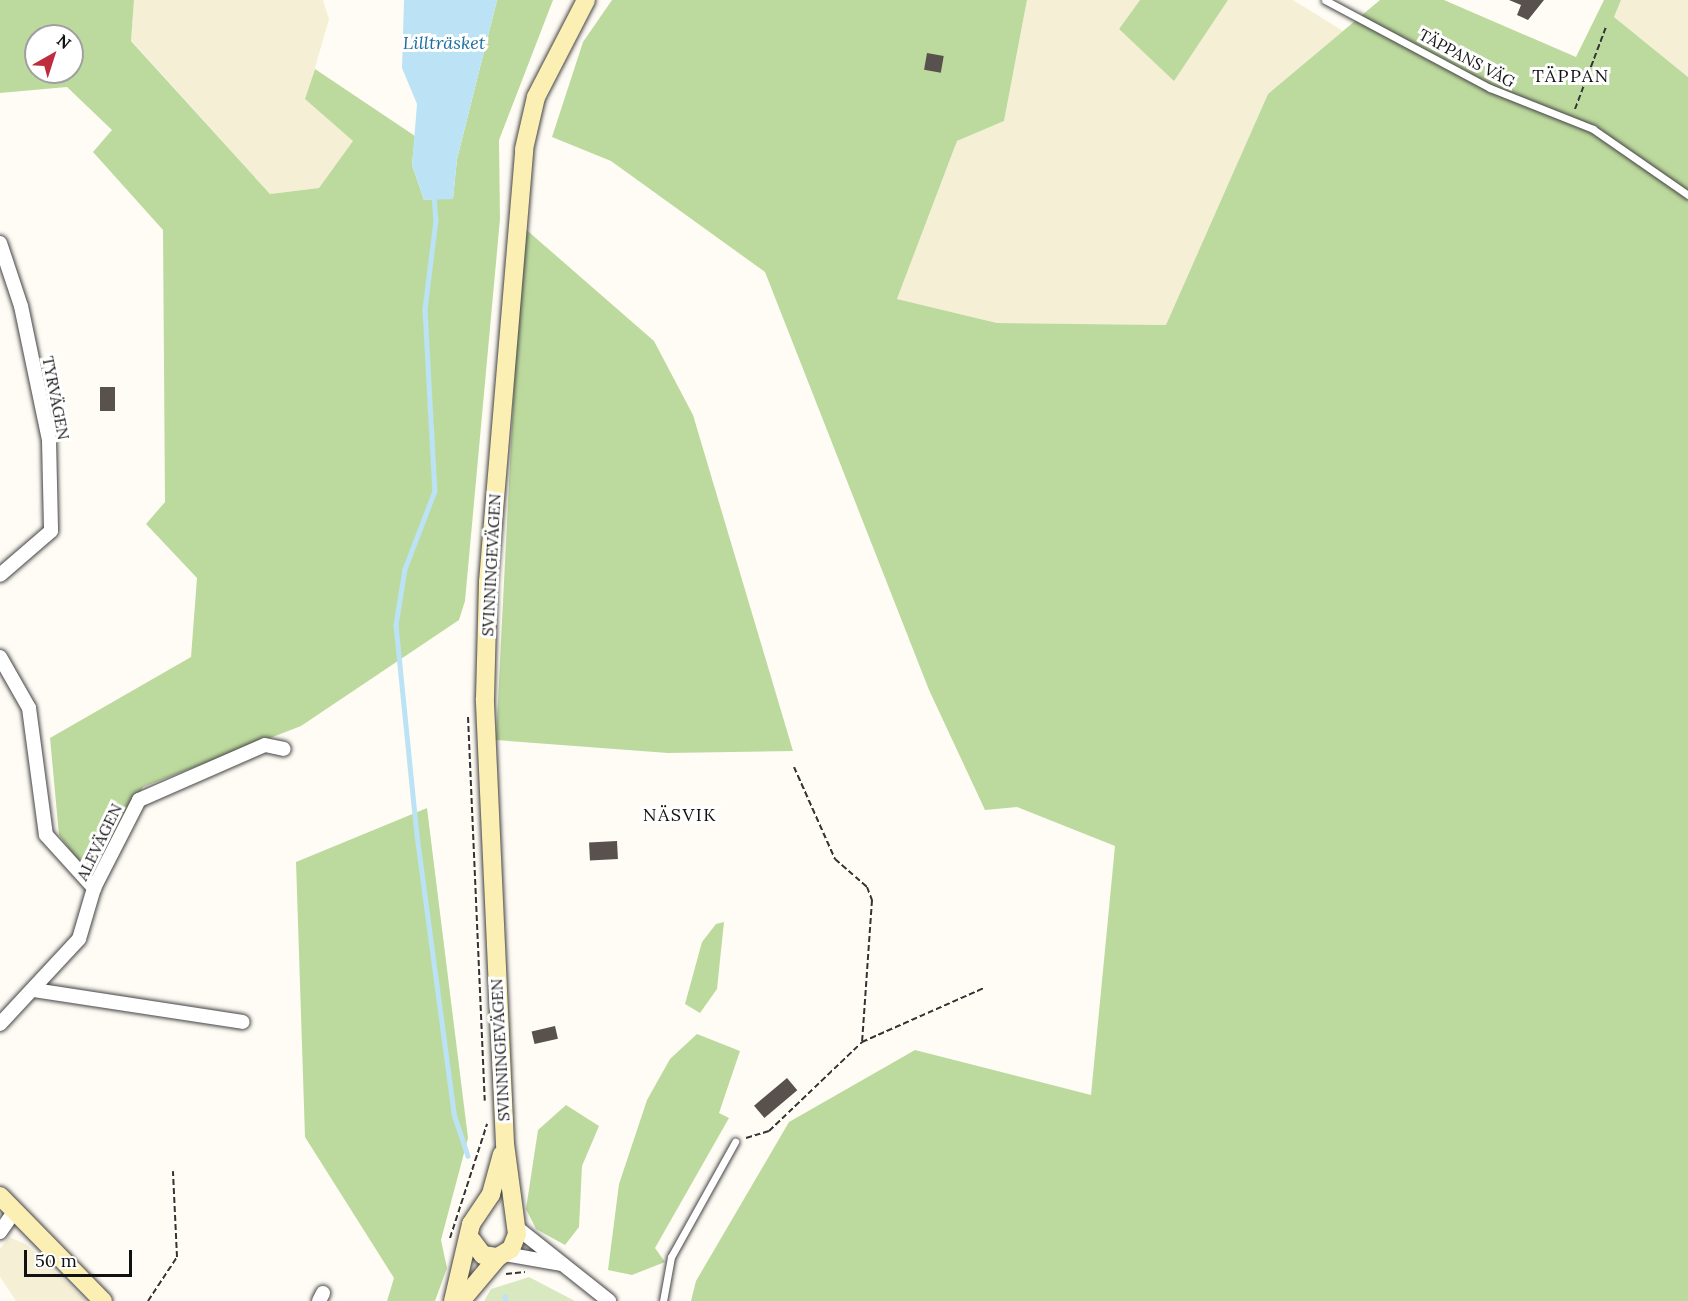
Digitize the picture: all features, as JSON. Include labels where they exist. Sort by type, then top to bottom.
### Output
[{"type":"main road","name":"SVINNINGEVÄGEN","points":[[461,1301],[515,1242],[505,1144],[486,810],[488,582],[524,149],[536,97],[586,0]]},
{"type":"main road","name":"SVINNINGEVÄGEN","points":[[453,1301],[470,1238],[505,1144]]},
{"type":"main road","points":[[0,1196],[103,1301]]},
{"type":"main road","points":[[480,1214],[501,1211],[514,1223]]},
{"type":"main road","points":[[470,1238],[483,1255],[502,1255]]},
{"type":"street","name":"TYRVÄGEN","points":[[0,243],[21,306],[49,440],[51,531],[0,575]]},
{"type":"street","points":[[0,657],[29,708],[46,836],[94,888]]},
{"type":"street","name":"ALEVÄGEN","points":[[0,1024],[79,939],[94,888],[139,800],[264,745],[284,749]]},
{"type":"street","points":[[34,990],[243,1022]]},
{"type":"street","points":[[0,1232],[14,1212]]},
{"type":"street","points":[[514,1223],[609,1301]]},
{"type":"street","points":[[502,1255],[564,1264]]},
{"type":"lane","name":"TÄPPANS VÄG","points":[[1325,0],[1490,88],[1603,135],[1688,195]]},
{"type":"lane","points":[[663,1301],[671,1257],[735,1142]]},
{"type":"path","points":[[1571,120],[1606,27]]},
{"type":"path","points":[[794,767],[835,859],[867,887],[872,900],[862,1042]]},
{"type":"path","points":[[735,1142],[769,1131],[862,1042],[984,988]]},
{"type":"path","points":[[148,1301],[177,1257],[173,1171]]},
{"type":"path","points":[[500,1277],[535,1271]]},
{"type":"shaded area","points":[[134,0],[323,0],[329,19],[306,99],[354,141],[319,188],[270,194],[131,40]]},
{"type":"shaded area","points":[[1027,0],[1140,0],[1119,29],[1174,80],[1228,0],[1293,0],[1343,31],[1268,94],[1167,325],[997,323],[897,299],[957,141],[1004,121]]},
{"type":"shaded area","points":[[1621,0],[1688,0],[1688,77],[1614,17]]},
{"type":"shaded area","points":[[9,1237],[26,1244],[86,1301],[16,1301],[0,1277],[0,1249]]},
{"type":"green space","points":[[0,0],[134,0],[131,41],[270,194],[319,188],[353,141],[305,99],[315,69],[415,136],[412,165],[424,200],[453,198],[457,159],[497,0],[553,0],[499,140],[500,219],[465,601],[459,620],[301,726],[143,787],[104,855],[87,872],[59,835],[50,738],[191,657],[197,578],[146,524],[165,502],[163,230],[93,152],[112,130],[67,87],[0,93]]},
{"type":"green space","points":[[612,0],[1027,0],[1004,121],[957,141],[897,299],[997,323],[1166,325],[1268,94],[1380,0],[1444,0],[1576,57],[1604,0],[1621,0],[1614,17],[1688,77],[1688,1301],[691,1301],[696,1281],[789,1122],[915,1050],[1091,1095],[1115,846],[1017,807],[985,810],[929,690],[765,272],[611,161],[552,137],[583,42]]},
{"type":"green space","points":[[1140,0],[1228,0],[1174,81],[1119,29]]},
{"type":"green space","points":[[522,226],[654,341],[693,415],[793,751],[668,753],[496,740]]},
{"type":"green space","points":[[427,808],[468,1138],[441,1240],[447,1268],[435,1301],[387,1301],[394,1278],[305,1137],[296,862]]},
{"type":"green space","points":[[724,922],[717,989],[700,1013],[685,1004],[702,942],[716,924]]},
{"type":"green space","points":[[697,1034],[740,1051],[719,1113],[729,1118],[655,1248],[665,1262],[632,1275],[608,1270],[619,1184],[647,1100],[670,1059]]},
{"type":"green space","points":[[566,1105],[599,1126],[582,1166],[579,1227],[565,1245],[536,1229],[526,1209],[538,1130]]},
{"type":"green space","points":[[529,1277],[575,1301],[484,1301],[491,1289]]},
{"type":"water","name":"Lillträsket","points":[[404,0],[497,0],[457,159],[453,199],[424,200],[412,165],[417,104],[402,68]]},
{"type":"building","points":[[1509,0],[1544,0],[1528,20],[1517,15],[1521,5]]},
{"type":"building","points":[[927,53],[944,56],[941,73],[924,70]]},
{"type":"building","points":[[100,387],[115,387],[115,411],[100,411]]},
{"type":"building","points":[[617,841],[618,859],[590,860],[589,842]]},
{"type":"building","points":[[555,1026],[558,1039],[535,1044],[532,1031]]},
{"type":"building","points":[[787,1078],[797,1090],[764,1118],[754,1106]]},
{"type":"waterway","points":[[434,194],[436,220],[425,309],[435,491],[405,569],[396,625],[417,835],[454,1114],[468,1156]]},
{"type":"waterway","points":[[505,1296],[506,1301]]},
{"type":"district","name":"TÄPPAN","points":[[1571,76]]},
{"type":"district","name":"NÄSVIK","points":[[680,815]]}]
